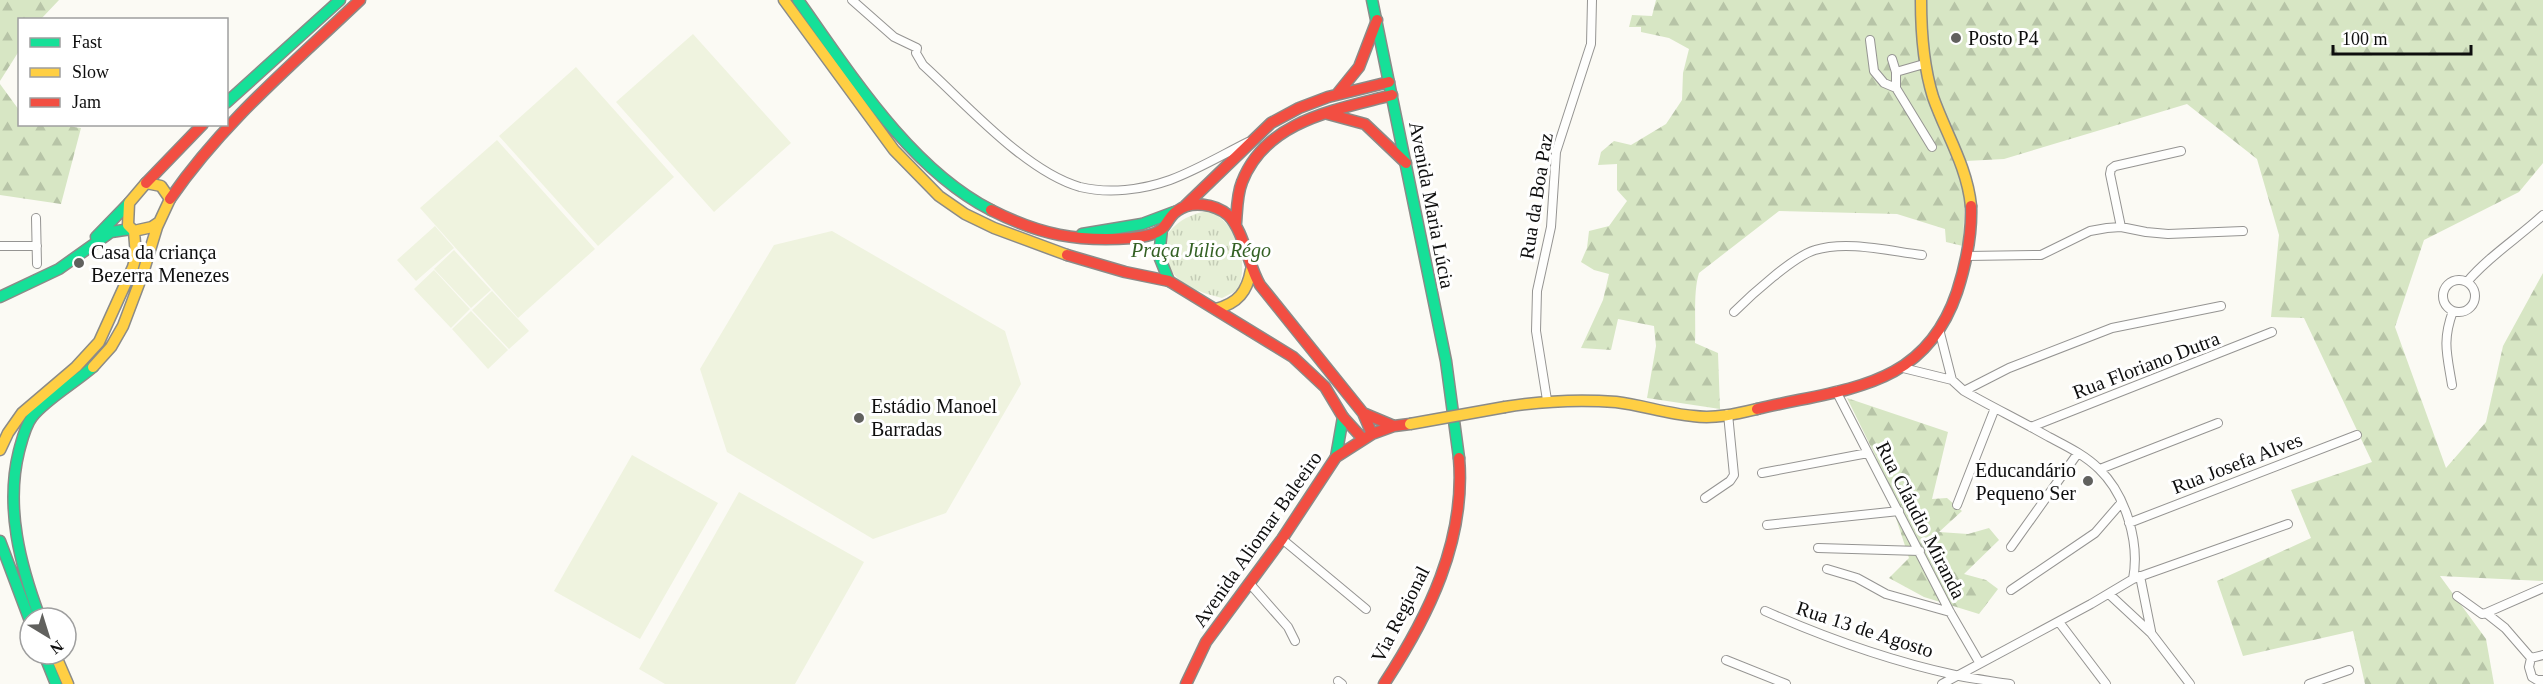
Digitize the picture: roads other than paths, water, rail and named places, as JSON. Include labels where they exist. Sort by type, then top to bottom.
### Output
[{"type":"main road","points":[[228,102],[340,0]]},
{"type":"main road","points":[[36,606],[13,546],[4,514],[2,490],[6,464],[17,438],[32,417],[86,374],[113,345],[147,259],[158,223],[170,199],[201,154],[255,98],[360,0]]},
{"type":"main road","points":[[784,0],[881,133],[918,176],[939,196],[965,214],[1004,232],[1125,272],[1169,281],[1293,357],[1325,387],[1343,417],[1368,436]]},
{"type":"main road","points":[[798,0],[856,82],[927,165],[979,205],[1015,222],[1058,236],[1088,240],[1131,239],[1148,236],[1162,229],[1181,208],[1282,117],[1337,94],[1389,82]]},
{"type":"main road","name":"Avenida Maria Lúcia","points":[[1372,0],[1455,417]]},
{"type":"main road","name":"Avenida Aliomar Baleeiro","points":[[1186,684],[1206,642],[1251,585],[1336,457],[1368,436],[1394,426],[1547,400],[1610,401],[1635,404],[1674,414],[1704,417],[1728,414],[1883,379],[1903,368],[1924,352],[1940,333],[1958,292],[1971,231],[1968,185],[1933,98],[1924,64],[1921,0]]},
{"type":"main road","points":[[1337,94],[1359,67],[1377,20]]},
{"type":"main road","points":[[1392,95],[1325,114],[1287,128],[1266,144],[1248,169],[1242,182],[1236,223],[1251,270],[1270,298],[1364,413],[1394,426]]},
{"type":"main road","points":[[1325,114],[1365,123],[1406,163]]},
{"type":"main road","points":[[84,251],[201,126]]},
{"type":"main road","points":[[146,183],[162,186],[170,199]]},
{"type":"main road","points":[[0,450],[22,412],[76,367],[99,342],[136,256],[132,230],[127,218],[129,203]]},
{"type":"main road","points":[[1058,236],[1095,233],[1142,224],[1181,208],[1202,205],[1217,208],[1236,223]]},
{"type":"main road","points":[[0,297],[49,274],[111,232],[152,227],[158,223]]},
{"type":"main road","points":[[1162,229],[1157,250],[1158,259],[1169,281]]},
{"type":"main road","points":[[1216,309],[1240,298],[1246,291],[1251,270]]},
{"type":"main road","points":[[1364,413],[1368,436]]},
{"type":"main road","points":[[1336,457],[1343,417]]},
{"type":"main road","name":"Via Regional","points":[[1384,684],[1424,616],[1446,563],[1455,526],[1460,488],[1460,454],[1455,417]]},
{"type":"main road","points":[[0,541],[24,606]]},
{"type":"main road","points":[[49,666],[56,684]]},
{"type":"main road","points":[[60,666],[68,684]]},
{"type":"street","points":[[852,0],[894,37],[917,48],[916,53],[923,65],[1011,146],[1049,173],[1079,186],[1103,191],[1132,189],[1170,180],[1255,139]]},
{"type":"street","name":"Rua da Boa Paz","points":[[1547,400],[1536,331],[1537,291],[1551,227],[1556,152],[1591,44],[1592,0]]},
{"type":"street","points":[[1870,40],[1874,71],[1884,83],[1896,88]]},
{"type":"street","points":[[1893,59],[1896,88],[1932,147]]},
{"type":"street","points":[[1896,72],[1924,64]]},
{"type":"street","points":[[2121,227],[2110,174],[2111,169],[2115,166],[2181,151]]},
{"type":"street","points":[[2467,282],[2482,264],[2508,246],[2543,215]]},
{"type":"street","points":[[36,218],[37,264]]},
{"type":"street","points":[[1967,256],[2041,255],[2090,231],[2121,227],[2168,234],[2242,231]]},
{"type":"street","points":[[0,246],[37,246]]},
{"type":"street","points":[[1734,312],[1771,279],[1804,255],[1817,249],[1864,248],[1922,255]]},
{"type":"street","points":[[2456,280],[2467,282],[2474,290],[2475,301],[2468,310],[2453,311],[2446,305],[2445,290],[2456,280]]},
{"type":"street","points":[[1964,391],[2009,368],[2112,328],[2221,306]]},
{"type":"street","points":[[2452,385],[2444,345],[2453,311]]},
{"type":"street","name":"Rua Floriano Dutra","points":[[2031,427],[2272,332]]},
{"type":"street","points":[[1940,333],[1952,380]]},
{"type":"street","points":[[1903,368],[1952,380],[1964,391],[2078,453],[2100,469],[2121,503],[2129,523],[2135,553],[2136,578],[2151,633]]},
{"type":"street","name":"Rua Cláudio Miranda","points":[[1836,391],[1950,612],[1979,662]]},
{"type":"street","points":[[1957,505],[1995,408]]},
{"type":"street","points":[[1705,498],[1730,481],[1734,475],[1728,414]]},
{"type":"street","points":[[2100,469],[2218,423]]},
{"type":"street","name":"Rua Josefa Alves","points":[[2129,523],[2357,435]]},
{"type":"street","points":[[1762,473],[1868,453]]},
{"type":"street","points":[[2011,547],[2078,453]]},
{"type":"street","points":[[2011,590],[2095,533],[2121,503]]},
{"type":"street","points":[[1767,525],[1899,511]]},
{"type":"street","points":[[1942,684],[2136,578],[2288,524]]},
{"type":"street","points":[[1282,539],[1366,609]]},
{"type":"street","points":[[1818,549],[1920,550]]},
{"type":"street","points":[[1827,569],[1857,578],[1886,594],[1950,612]]},
{"type":"street","points":[[1251,585],[1288,627],[1295,641]]},
{"type":"street","points":[[2457,596],[2482,614],[2543,588]]},
{"type":"street","points":[[2109,594],[2151,633],[2190,684]]},
{"type":"street","name":"Rua 13 de Agosto","points":[[1765,611],[1839,641],[1956,676],[2010,684]]},
{"type":"street","points":[[2486,613],[2514,638],[2531,658]]},
{"type":"street","points":[[2059,622],[2106,684]]},
{"type":"street","points":[[2531,658],[2543,655]]},
{"type":"street","points":[[2531,658],[2529,667],[2532,677],[2543,680]]},
{"type":"street","points":[[1726,660],[1786,684]]},
{"type":"street","points":[[2310,684],[2349,670]]},
{"type":"place","name":"Posto P4","points":[[1956,38]]},
{"type":"place","name":"Casa da criança Bezerra Menezes","points":[[79,263]]},
{"type":"place","name":"Estádio Manoel Barradas","points":[[859,418]]},
{"type":"place","name":"Educandário Pequeno Ser","points":[[2088,481]]},
{"type":"park label","name":"Praça Júlio Régo","points":[[1201,250]]}]
